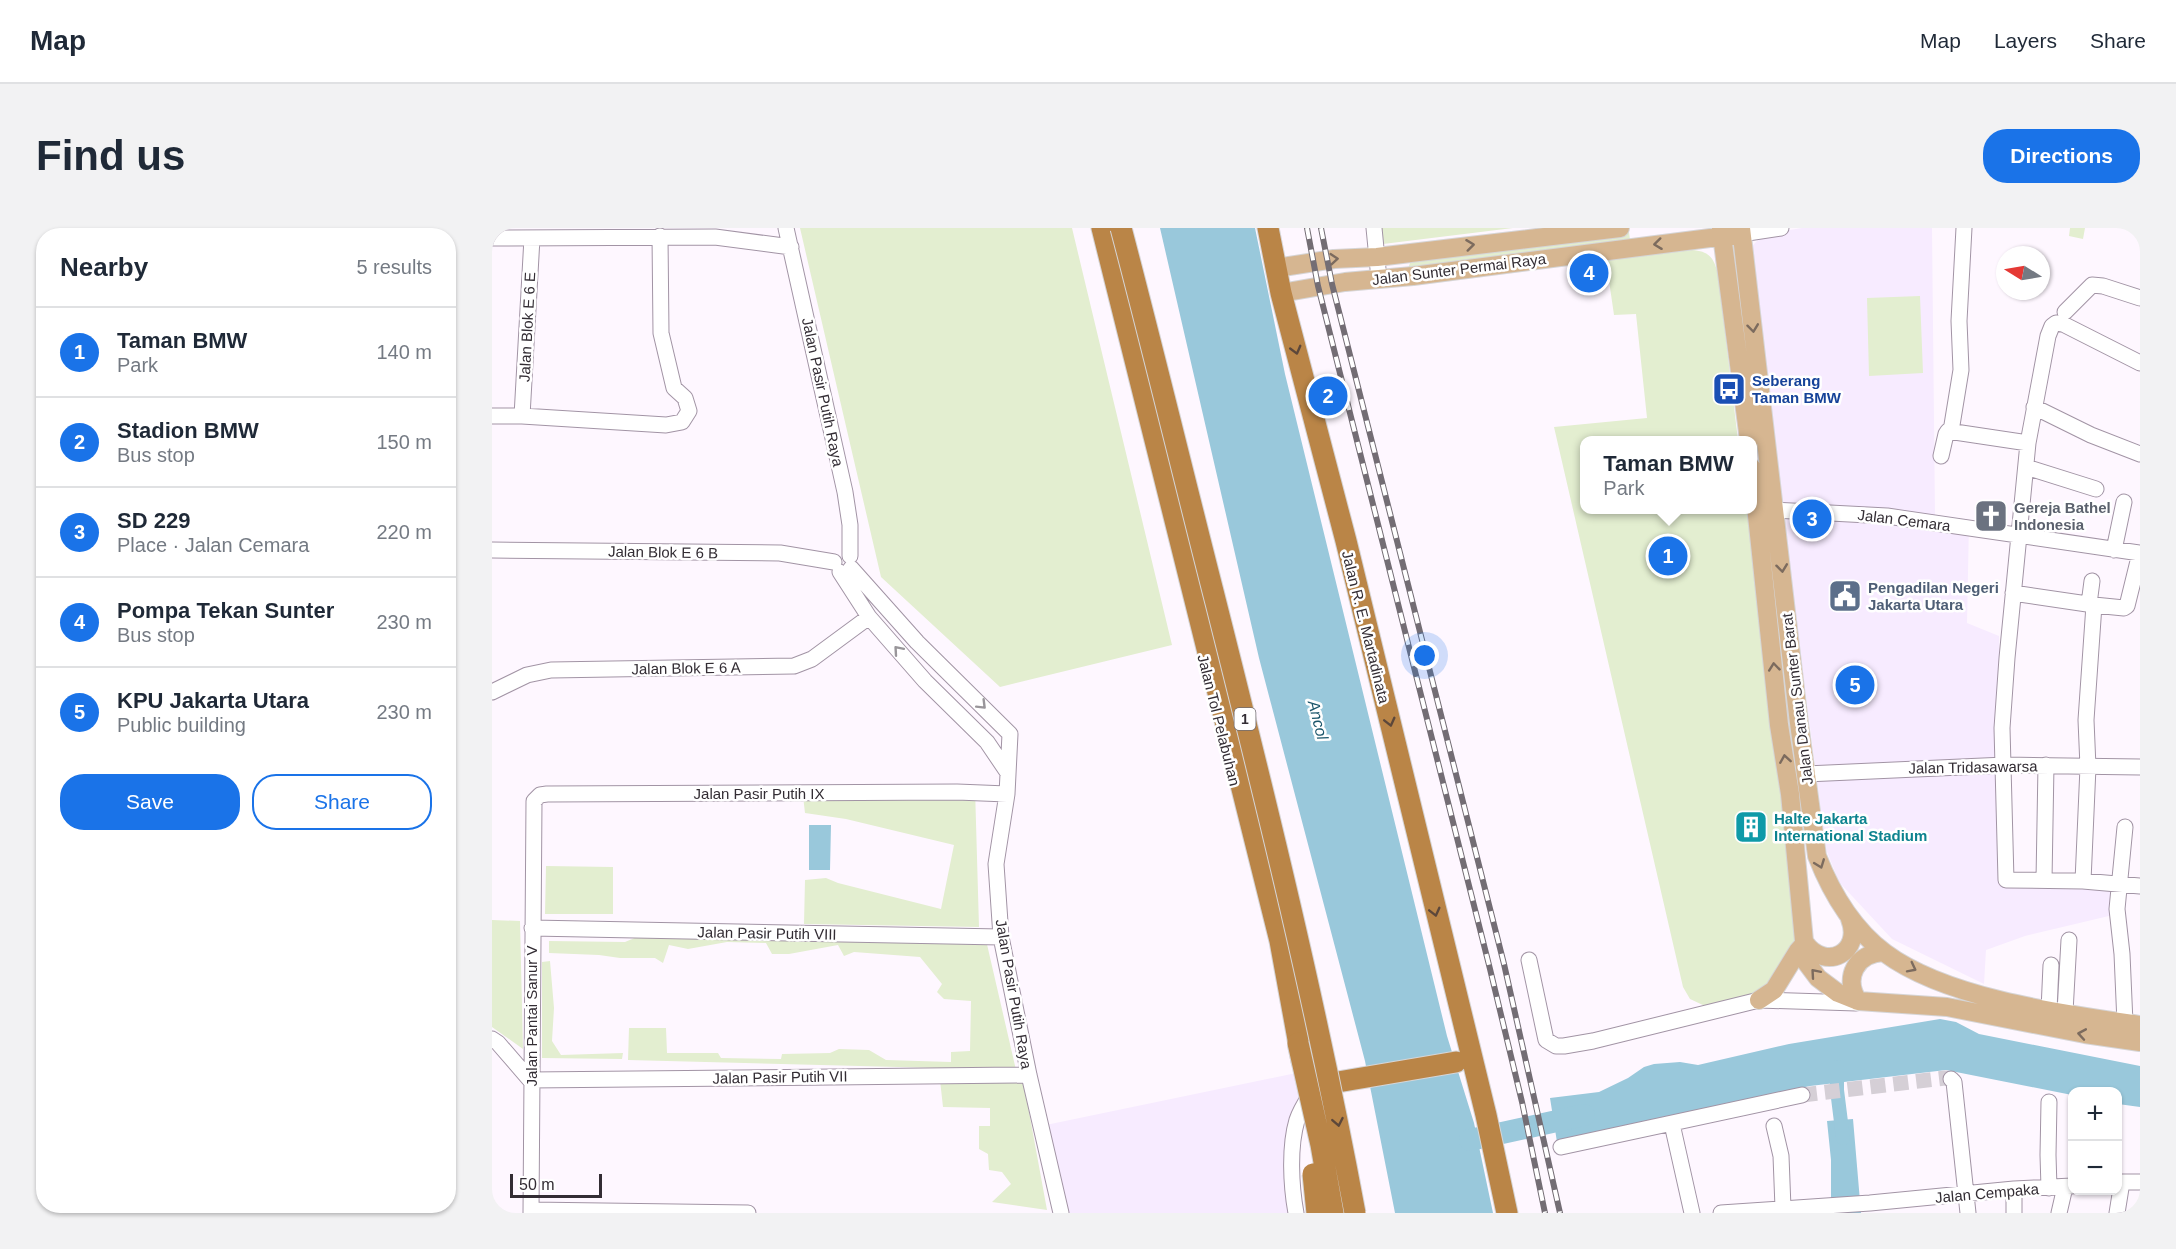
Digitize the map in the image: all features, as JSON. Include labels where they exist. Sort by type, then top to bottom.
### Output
[{"type":"highway","name":"Jalan Tol Pelabuhan","points":[[1100,228],[1298,1042],[1321,1145],[1333,1213]]},
{"type":"highway","points":[[1100,228],[1280,941],[1312,1091],[1325,1213]]},
{"type":"highway","name":"Jalan Tol Pelabuhan","points":[[1123,228],[1290,907],[1332,1092],[1355,1213]]},
{"type":"highway","points":[[1123,228],[1264,773],[1290,916],[1307,1062]]},
{"type":"highway","name":"Jalan R. E. Martadinata","points":[[1268,228],[1281,293],[1346,541],[1486,1115],[1507,1213]]},
{"type":"highway","name":"Jalan R. E. Martadinata","points":[[1463,1026],[1456,1062],[1477,1084]]},
{"type":"highway","points":[[1298,1042],[1317,1213]]},
{"type":"highway","points":[[1312,1091],[1343,1082],[1456,1062]]},
{"type":"main road","name":"Jalan Sunter Permai Raya","points":[[1276,268],[1334,259],[1408,253],[1620,228]]},
{"type":"main road","name":"Jalan Sunter Permai Raya","points":[[1281,293],[1318,286],[1701,239],[1721,232],[1741,231]]},
{"type":"main road","name":"Jalan Danau Sunter Barat","points":[[1741,231],[1799,723],[1817,856],[1824,875],[1850,919],[1884,952],[1932,978],[1967,992],[2133,1024]]},
{"type":"main road","points":[[1721,232],[1748,436]]},
{"type":"main road","points":[[1701,239],[1726,264]]},
{"type":"main road","points":[[1408,253],[1404,268],[1413,276]]},
{"type":"main road","points":[[1726,264],[1730,255],[1736,253],[1744,259]]},
{"type":"main road","name":"Jalan Danau Sunter Barat","points":[[1757,514],[1779,725],[1790,794],[1806,962],[1818,978],[1838,993],[1863,1002],[1947,1007],[2085,1034],[2140,1042]]},
{"type":"main road","points":[[1779,725],[1799,723]]},
{"type":"main road","points":[[1759,1000],[1774,990],[1805,943],[1818,955],[1836,956],[1844,952],[1853,936],[1854,927],[1850,919]]},
{"type":"main road","points":[[1863,1002],[1851,986],[1854,968],[1867,956],[1884,952]]},
{"type":"street","name":"Jalan Pasir Putih Raya","points":[[786,228],[845,492],[850,525],[844,565],[1010,734],[1006,794],[996,864],[1001,937],[1029,1075],[1061,1213]]},
{"type":"street","points":[[1374,228],[1379,279]]},
{"type":"street","name":"Jalan Sunter Permai Raya","points":[[1741,231],[1781,228]]},
{"type":"street","points":[[1952,431],[1960,370],[1959,321],[1964,228]]},
{"type":"street","points":[[492,416],[666,425],[682,422],[689,411],[685,398],[674,388],[661,333],[660,236]]},
{"type":"street","points":[[492,238],[716,237],[791,247]]},
{"type":"street","name":"Jalan Blok E 6 E","points":[[522,416],[532,238]]},
{"type":"street","points":[[2065,312],[2092,285],[2103,286],[2140,298]]},
{"type":"street","points":[[2140,363],[2063,324],[2056,323],[2052,326],[2044,350],[2028,443],[2002,728],[2006,879],[2010,881],[2083,881],[2140,886]]},
{"type":"street","points":[[2034,407],[2098,439],[2140,454]]},
{"type":"street","points":[[1941,456],[1946,434],[1952,431],[2028,443]]},
{"type":"street","points":[[2026,467],[2096,489]]},
{"type":"street","points":[[2114,550],[2124,502]]},
{"type":"street","name":"Jalan Cemara","points":[[1775,510],[1887,516],[2140,553]]},
{"type":"street","name":"Jalan Blok E 6 B","points":[[492,550],[780,553],[844,565]]},
{"type":"street","points":[[2013,593],[2124,608],[2135,603],[2140,553]]},
{"type":"street","points":[[844,565],[869,617],[925,681],[987,742],[1008,773]]},
{"type":"street","points":[[2083,881],[2088,767],[2086,720],[2092,581]]},
{"type":"street","name":"Jalan Blok E 6 A","points":[[492,692],[527,675],[550,670],[795,666],[812,659],[869,617]]},
{"type":"street","points":[[925,681],[939,663]]},
{"type":"street","name":"Jalan Tridasawarsa","points":[[1806,774],[2004,765],[2140,768]]},
{"type":"street","points":[[2044,880],[2046,765]]},
{"type":"street","name":"Jalan Pasir Putih IX","points":[[534,820],[534,801],[540,795],[547,794],[957,792],[1006,794]]},
{"type":"street","name":"Jalan Pantai Sanur V","points":[[531,1212],[534,820]]},
{"type":"street","points":[[2125,826],[2117,909],[2133,1024]]},
{"type":"street","name":"Jalan Pasir Putih VIII","points":[[532,928],[1001,937]]},
{"type":"street","points":[[2057,1011],[2069,940]]},
{"type":"street","points":[[1529,960],[1546,1040],[1556,1046],[1593,1041],[1759,1000],[1863,1002]]},
{"type":"street","points":[[2051,965],[2057,1011]]},
{"type":"street","points":[[492,1039],[531,1080]]},
{"type":"street","name":"Jalan Pasir Putih VII","points":[[531,1080],[1029,1075]]},
{"type":"street","points":[[1951,1079],[1954,1082],[1968,1213]]},
{"type":"street","points":[[1296,1213],[1291,1180],[1295,1128],[1299,1114],[1312,1091]]},
{"type":"street","points":[[1561,1147],[1802,1095]]},
{"type":"street","points":[[2049,1102],[2049,1188]]},
{"type":"street","points":[[1672,1124],[1692,1213]]},
{"type":"street","points":[[1774,1126],[1781,1156],[1783,1208]]},
{"type":"street","points":[[2122,1182],[2140,1182]]},
{"type":"street","name":"Jalan Cempaka","points":[[1721,1213],[1783,1208],[1867,1206],[2014,1189],[2068,1186]]},
{"type":"street","points":[[2014,1189],[2014,1213]]},
{"type":"street","points":[[2059,1213],[2068,1189]]},
{"type":"street","points":[[2117,1213],[2119,1195]]},
{"type":"street","points":[[531,1212],[748,1213]]},
{"type":"shaded area","points":[[1802,228],[1932,228],[1935,516],[1969,522],[1967,623],[1999,636],[2005,878],[2112,881],[2113,915],[2025,936],[1986,950],[1984,984],[1892,939],[1839,882],[1826,849],[1749,260],[1752,246],[1761,237]]},
{"type":"shaded area","points":[[1301,1072],[1296,1213],[1061,1213],[1041,1126]]},
{"type":"green space","points":[[800,228],[1072,228],[1172,645],[1000,687],[881,577]]},
{"type":"green space","points":[[1377,228],[1513,228],[1383,244],[1382,232]]},
{"type":"green space","points":[[2070,228],[2085,228],[2083,239],[2069,236]]},
{"type":"green space","points":[[1629,232],[1630,240],[1408,269],[1410,263],[1449,253]]},
{"type":"green space","points":[[1692,250],[1710,256],[1718,274],[1738,436],[1580,436],[1580,514],[1747,514],[1794,902],[1794,948],[1769,992],[1705,1006],[1690,999],[1683,987],[1554,427],[1647,418],[1636,314],[1614,315],[1606,260]]},
{"type":"green space","points":[[1920,296],[1923,373],[1869,376],[1867,298]]},
{"type":"green space","points":[[975,788],[979,927],[804,924],[805,880],[826,878],[941,909],[954,845],[846,819],[805,813],[803,796]]},
{"type":"green space","points":[[546,866],[613,867],[613,914],[545,914]]},
{"type":"green space","points":[[492,920],[520,921],[523,1049],[492,1027]]},
{"type":"green space","points":[[637,937],[986,940],[1016,1070],[628,1060],[629,1028],[666,1028],[667,1053],[718,1053],[721,1058],[781,1059],[782,1054],[830,1053],[839,1049],[869,1050],[886,1060],[951,1062],[951,1052],[970,1051],[971,1001],[944,999],[937,992],[942,984],[920,957],[854,952],[844,956],[838,945],[789,954],[772,954],[766,943],[727,942],[688,949],[669,945],[663,963],[655,958],[549,953],[549,941],[625,942]]},
{"type":"green space","points":[[550,961],[554,1008],[552,1041],[561,1055],[623,1053],[622,1059],[542,1058],[542,962]]},
{"type":"green space","points":[[1023,1079],[1047,1210],[992,1202],[1011,1184],[1002,1172],[989,1170],[988,1154],[979,1149],[979,1126],[990,1126],[990,1108],[943,1107],[940,1080]]},
{"type":"water","name":"Ancol","points":[[1160,228],[1255,228],[1285,374],[1447,1036],[1474,1123],[1493,1213],[1395,1213],[1365,1061],[1259,658]]},
{"type":"water","points":[[809,825],[831,825],[830,870],[809,870]]},
{"type":"water","points":[[1940,1019],[1956,1022],[1979,1034],[2140,1066],[2140,1107],[2122,1105],[2122,1087],[2068,1087],[2068,1094],[1946,1070],[1810,1086],[1557,1142],[1550,1098],[1599,1092],[1628,1078],[1644,1067],[1654,1064],[1680,1062],[1698,1065],[1789,1044]]},
{"type":"water","points":[[1853,1119],[1861,1213],[1831,1213],[1831,1160],[1827,1121]]},
{"type":"waterway","points":[[1837,1067],[1837,1090],[1843,1138]]},
{"type":"waterway","points":[[1470,1140],[1584,1115]]},
{"type":"tunnel","points":[[1802,1095],[1951,1079]]},
{"type":"railway","points":[[1307,228],[1318,286],[1490,969],[1522,1102],[1545,1213]]},
{"type":"railway","points":[[1321,228],[1332,284],[1504,964],[1560,1213]]},
{"type":"place","name":"Pompa Tekan Sunter","points":[[1589,273]]},
{"type":"place","name":"Seberang Taman BMW","points":[[1729,389]]},
{"type":"place","name":"Stadion BMW","points":[[1328,396]]},
{"type":"place","name":"Gereja Bathel Indonesia","points":[[1991,516]]},
{"type":"place","name":"SD 229","points":[[1812,519]]},
{"type":"place","name":"Taman BMW","points":[[1668,556]]},
{"type":"place","name":"Pengadilan Negeri Jakarta Utara","points":[[1845,596]]},
{"type":"place","name":"KPU Jakarta Utara","points":[[1855,685]]},
{"type":"place","name":"Halte Jakarta International Stadium","points":[[1751,827]]}]
